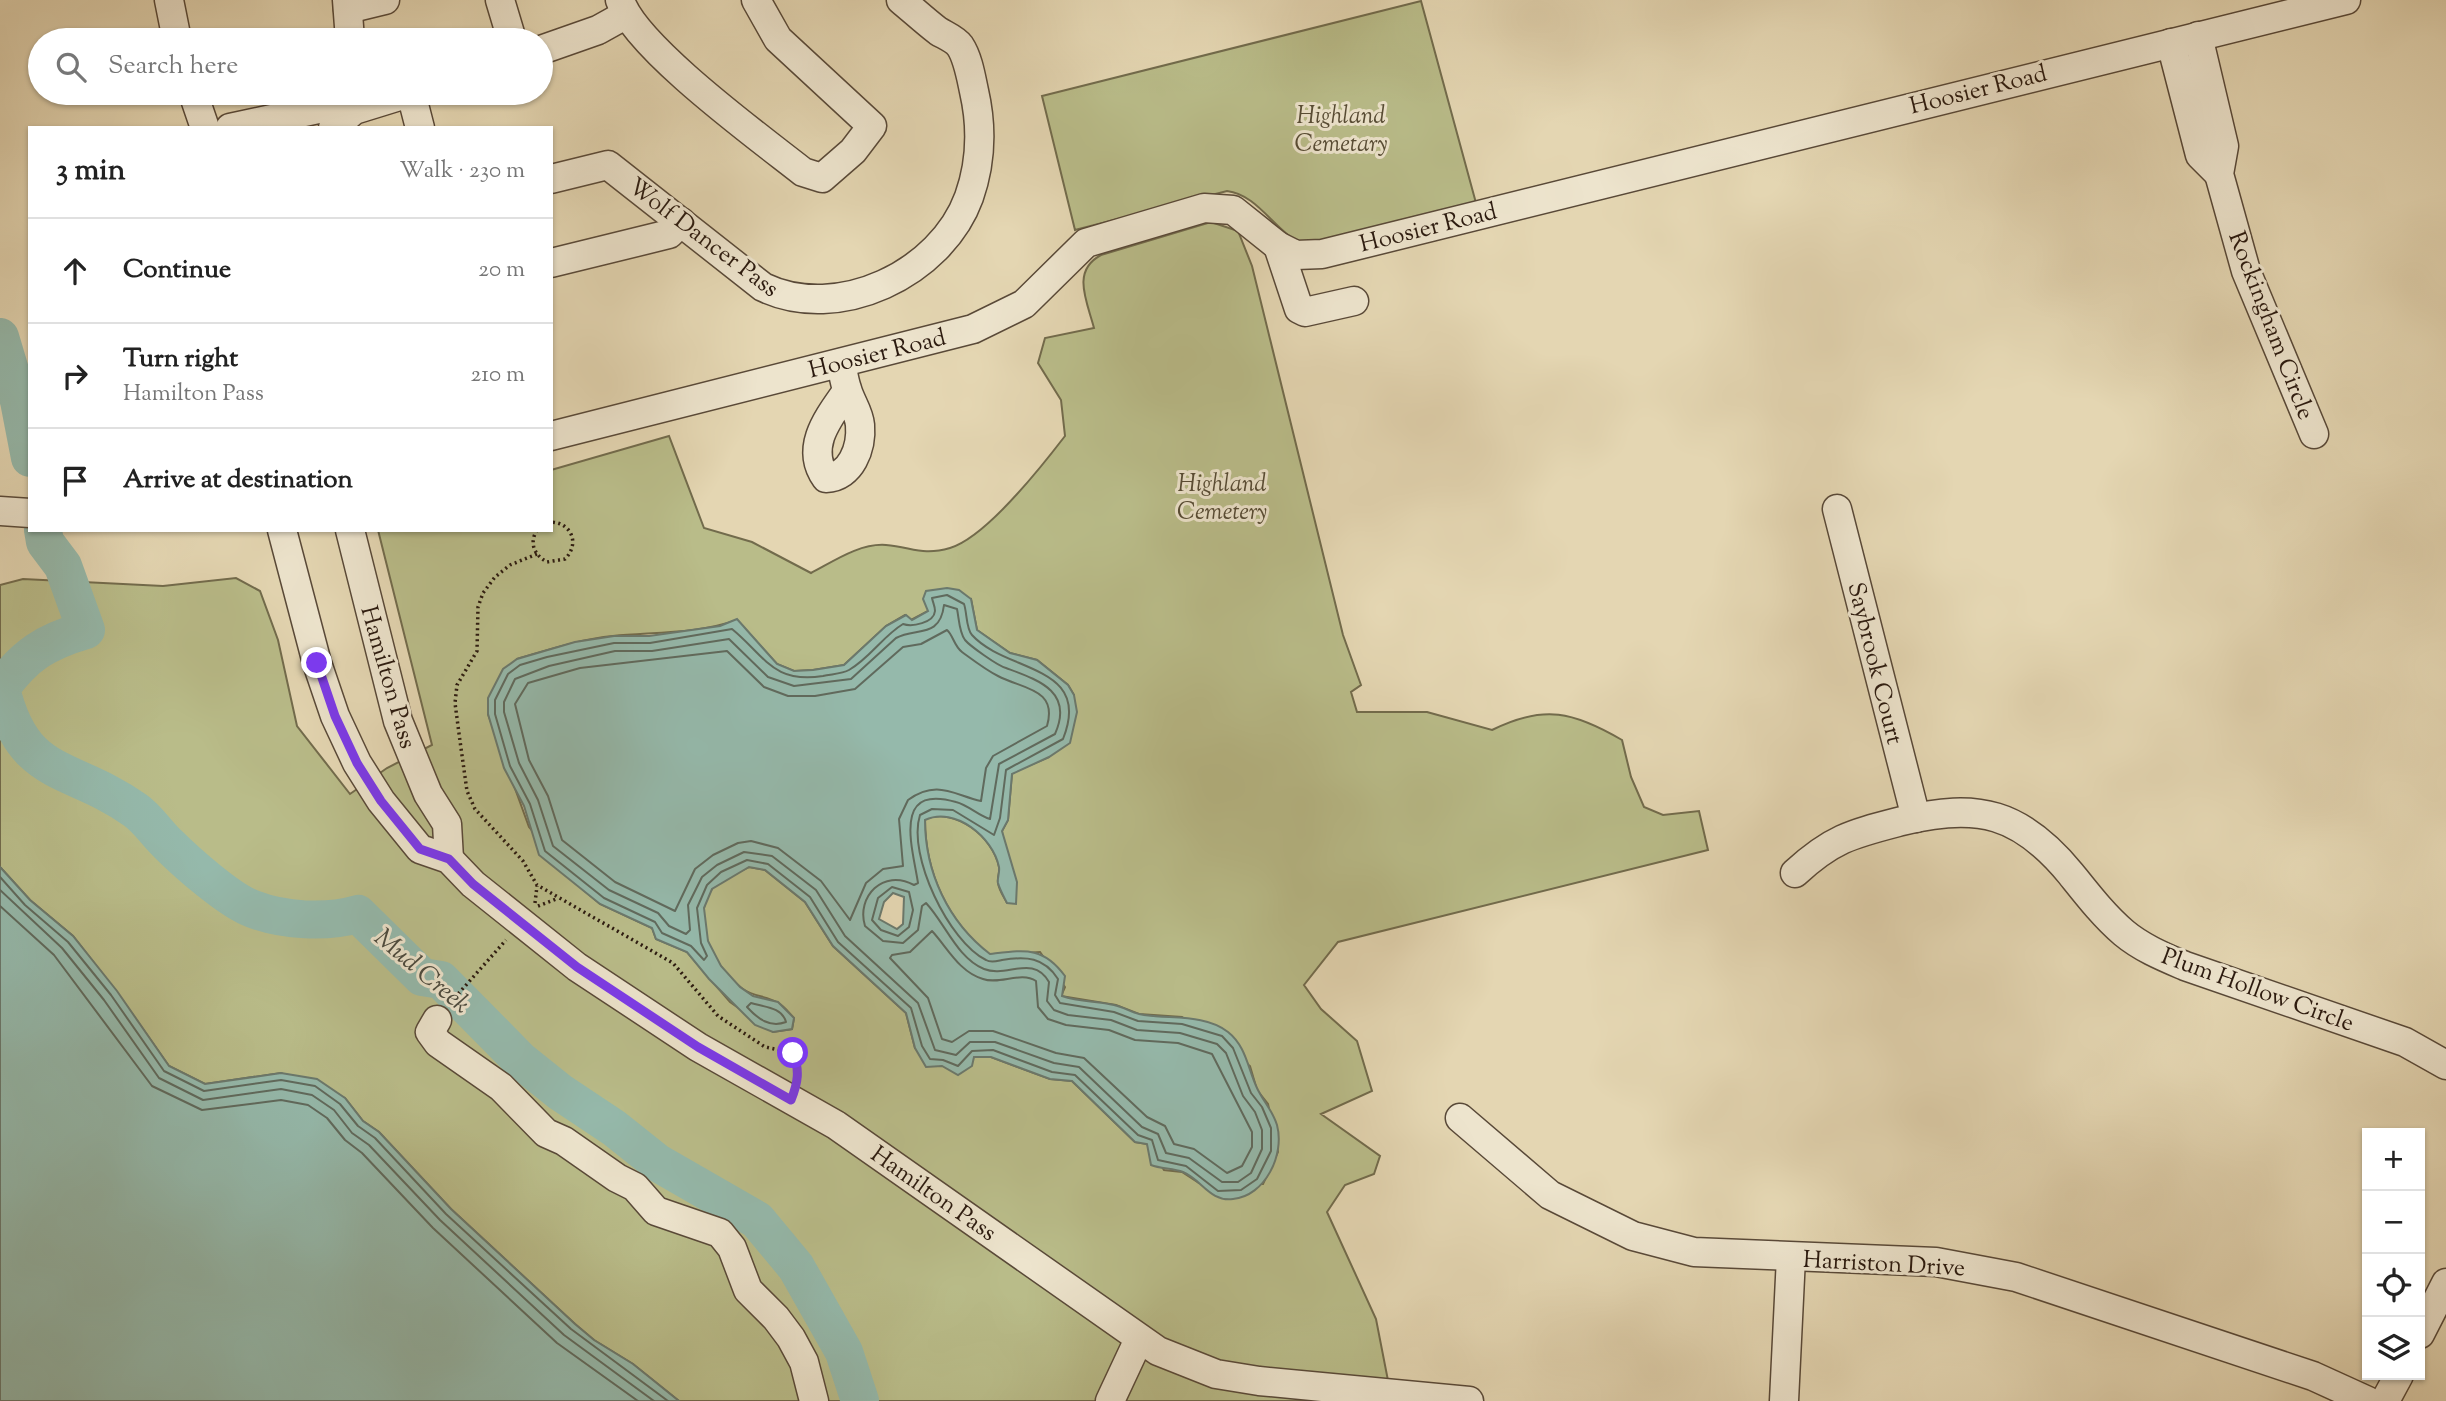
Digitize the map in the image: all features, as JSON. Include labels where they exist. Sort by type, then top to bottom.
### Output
[{"type":"street","points":[[169,0],[175,28]]},
{"type":"street","points":[[349,28],[348,5],[385,0]]},
{"type":"street","points":[[500,0],[508,28]]},
{"type":"street","points":[[553,46],[598,30],[623,8],[651,46],[803,172],[822,178],[853,151],[872,126],[778,39],[756,0]]},
{"type":"street","name":"Wolf Dancer Pass","points":[[553,179],[608,165],[763,287],[786,298],[814,302],[888,284],[933,249],[954,225],[969,197],[979,156],[977,105],[960,45],[901,0]]},
{"type":"street","name":"Hoosier Road","points":[[553,435],[973,329],[998,319],[1041,291],[1086,243],[1204,208],[1233,210],[1278,246],[1296,255],[1322,254],[2335,1]]},
{"type":"street","name":"Rockingham Circle","points":[[2198,36],[2224,146],[2219,174],[2246,271],[2314,434]]},
{"type":"street","name":"Rockingham Circle","points":[[2171,43],[2200,155],[2219,174]]},
{"type":"street","points":[[197,105],[204,126]]},
{"type":"street","points":[[239,126],[336,105]]},
{"type":"street","points":[[334,126],[351,105]]},
{"type":"street","points":[[413,105],[419,126]]},
{"type":"street","points":[[553,263],[669,234],[681,222]]},
{"type":"street","points":[[1278,246],[1299,309],[1305,312],[1354,301]]},
{"type":"street","points":[[841,363],[847,390]]},
{"type":"street","name":"Saybrook Court","points":[[1837,509],[1916,818]]},
{"type":"street","name":"Hamilton Pass","points":[[283,532],[317,663],[335,716],[357,763],[381,801],[420,849],[449,859],[473,884],[577,967],[698,1047],[836,1125],[929,1187],[1158,1351],[1216,1374],[1259,1381],[1469,1401]]},
{"type":"street","name":"Hamilton Pass","points":[[351,532],[398,721],[428,794],[447,824],[449,859]]},
{"type":"street","name":"Plum Hollow Circle","points":[[1794,873],[1835,842],[1916,818],[1960,811],[1981,812],[2024,828],[2066,867],[2124,933],[2151,950],[2185,966],[2405,1042],[2446,1065]]},
{"type":"street","points":[[437,1020],[430,1032],[438,1043],[501,1087],[546,1133],[564,1141],[617,1178],[635,1187],[656,1211],[719,1233],[732,1248],[748,1290],[776,1318],[791,1338],[804,1362],[814,1401]]},
{"type":"street","name":"Harriston Drive","points":[[1460,1118],[1550,1195],[1633,1236],[1694,1252],[1936,1262],[2016,1277],[2312,1376],[2368,1401]]},
{"type":"street","points":[[1784,1401],[1791,1257]]},
{"type":"street","points":[[2425,1324],[2446,1283]]},
{"type":"street","points":[[1110,1401],[1139,1339]]},
{"type":"street","points":[[2385,1401],[2396,1380]]},
{"type":"path","points":[[536,532],[533,541],[537,554],[547,562],[560,562],[573,548],[569,529],[553,523]]},
{"type":"path","points":[[537,554],[510,565],[495,577],[483,593],[478,607],[477,651],[457,685],[455,703],[467,791],[475,809],[523,861],[537,885],[673,963],[718,1016],[765,1047],[793,1053],[798,1065],[798,1084],[791,1100]]},
{"type":"path","points":[[534,908],[537,885]]},
{"type":"path","points":[[437,1020],[474,975]]},
{"type":"green space","name":"Highland Cemetary","points":[[1421,1],[1476,203],[1307,246],[1296,241],[1249,200],[1227,191],[1075,230],[1042,96]]},
{"type":"green space","name":"Highland Cemetery","points":[[1211,222],[1238,231],[1252,266],[1343,635],[1361,685],[1351,692],[1357,712],[1427,712],[1492,730],[1543,714],[1573,718],[1605,730],[1622,740],[1631,777],[1644,807],[1663,815],[1699,811],[1708,850],[1338,942],[1304,985],[1321,1009],[1357,1041],[1372,1091],[1321,1114],[1380,1156],[1374,1174],[1345,1185],[1327,1212],[1376,1319],[1392,1401],[679,1401],[633,1364],[594,1340],[575,1324],[451,1209],[379,1132],[363,1121],[345,1098],[281,1073],[205,1084],[169,1066],[73,936],[30,900],[0,867],[0,585],[23,579],[163,586],[236,578],[260,591],[278,640],[297,726],[350,794],[387,768],[432,745],[379,532],[553,532],[553,469],[669,436],[704,528],[752,542],[811,573],[847,554],[876,545],[924,551],[950,548],[980,530],[996,516],[1065,436],[1061,400],[1038,363],[1045,338],[1094,328],[1084,287],[1086,269],[1101,255]],"holes":[[[971,599],[977,630],[1010,653],[1037,660],[1068,685],[1074,695],[1049,757],[1012,773],[1008,820],[1002,831],[1007,903],[999,886],[999,867],[995,856],[981,835],[960,821],[937,816],[925,819],[926,839],[934,877],[942,895],[962,927],[990,955],[1040,952],[1065,987],[1061,996],[1116,1005],[1139,1014],[1182,1017],[1250,1066],[1257,1090],[1268,1104],[1278,1152],[1263,1184],[1199,1183],[1182,1172],[1164,1170],[1147,1144],[1135,1142],[1072,1081],[1050,1079],[991,1057],[915,1048],[906,1013],[833,946],[805,902],[765,870],[749,867],[724,879],[712,889],[703,915],[705,930],[715,957],[733,981],[747,992],[780,1004],[794,1018],[792,1029],[773,1032],[730,1002],[687,952],[656,939],[652,928],[600,904],[581,888],[529,827],[488,714],[517,659],[601,637],[691,630],[737,620],[777,664],[794,671],[813,670],[844,665],[886,626],[905,615],[911,620],[928,611]]]},
{"type":"water","points":[[947,588],[959,590],[971,599],[977,630],[1010,653],[1037,660],[1068,685],[1074,695],[1077,712],[1070,743],[1049,757],[1012,774],[1008,820],[1002,831],[1017,882],[1016,904],[1007,903],[998,883],[999,869],[989,845],[971,827],[948,817],[925,820],[929,858],[942,894],[962,927],[990,954],[1023,951],[1049,959],[1065,976],[1062,996],[1114,1005],[1150,1016],[1208,1022],[1234,1038],[1243,1051],[1257,1088],[1275,1120],[1279,1137],[1275,1161],[1270,1172],[1263,1182],[1244,1196],[1233,1199],[1218,1197],[1183,1172],[1151,1165],[1147,1144],[1135,1142],[1072,1081],[1050,1079],[991,1057],[974,1057],[972,1066],[958,1075],[942,1066],[926,1067],[915,1048],[906,1013],[833,946],[805,902],[765,870],[749,867],[712,889],[704,908],[708,941],[721,966],[740,987],[753,996],[778,1002],[794,1018],[792,1029],[773,1032],[755,1025],[709,979],[687,952],[656,939],[652,928],[600,904],[539,855],[524,806],[504,768],[488,714],[488,698],[503,669],[517,659],[575,642],[614,636],[649,636],[720,626],[737,619],[777,664],[794,671],[844,665],[886,626],[906,615],[912,620],[928,611],[923,599],[926,591]],"holes":[[[893,893],[904,897],[903,924],[897,929],[879,919],[884,902]]]},
{"type":"water","points":[[0,867],[30,900],[73,936],[117,991],[169,1066],[205,1084],[281,1073],[317,1079],[345,1098],[363,1121],[379,1132],[451,1209],[575,1324],[594,1340],[633,1364],[679,1401],[0,1401]]},
{"type":"waterway","name":"Mud Creek","points":[[0,337],[19,401],[28,448]]},
{"type":"waterway","name":"Mud Creek","points":[[43,532],[45,542],[63,566],[86,630],[59,639],[37,651],[1,688],[10,718],[22,740],[36,755],[52,767],[112,795],[135,810],[197,870],[243,905],[278,916],[305,919],[333,919],[358,914],[422,977],[441,980],[520,1060],[560,1092],[614,1128],[658,1163],[757,1220],[796,1267],[844,1352],[860,1401]]},
{"type":"route","points":[[317,663],[335,716],[357,763],[381,801],[420,849],[449,859],[473,884],[577,967],[698,1047],[791,1100],[798,1084],[798,1065],[793,1053]]}]
